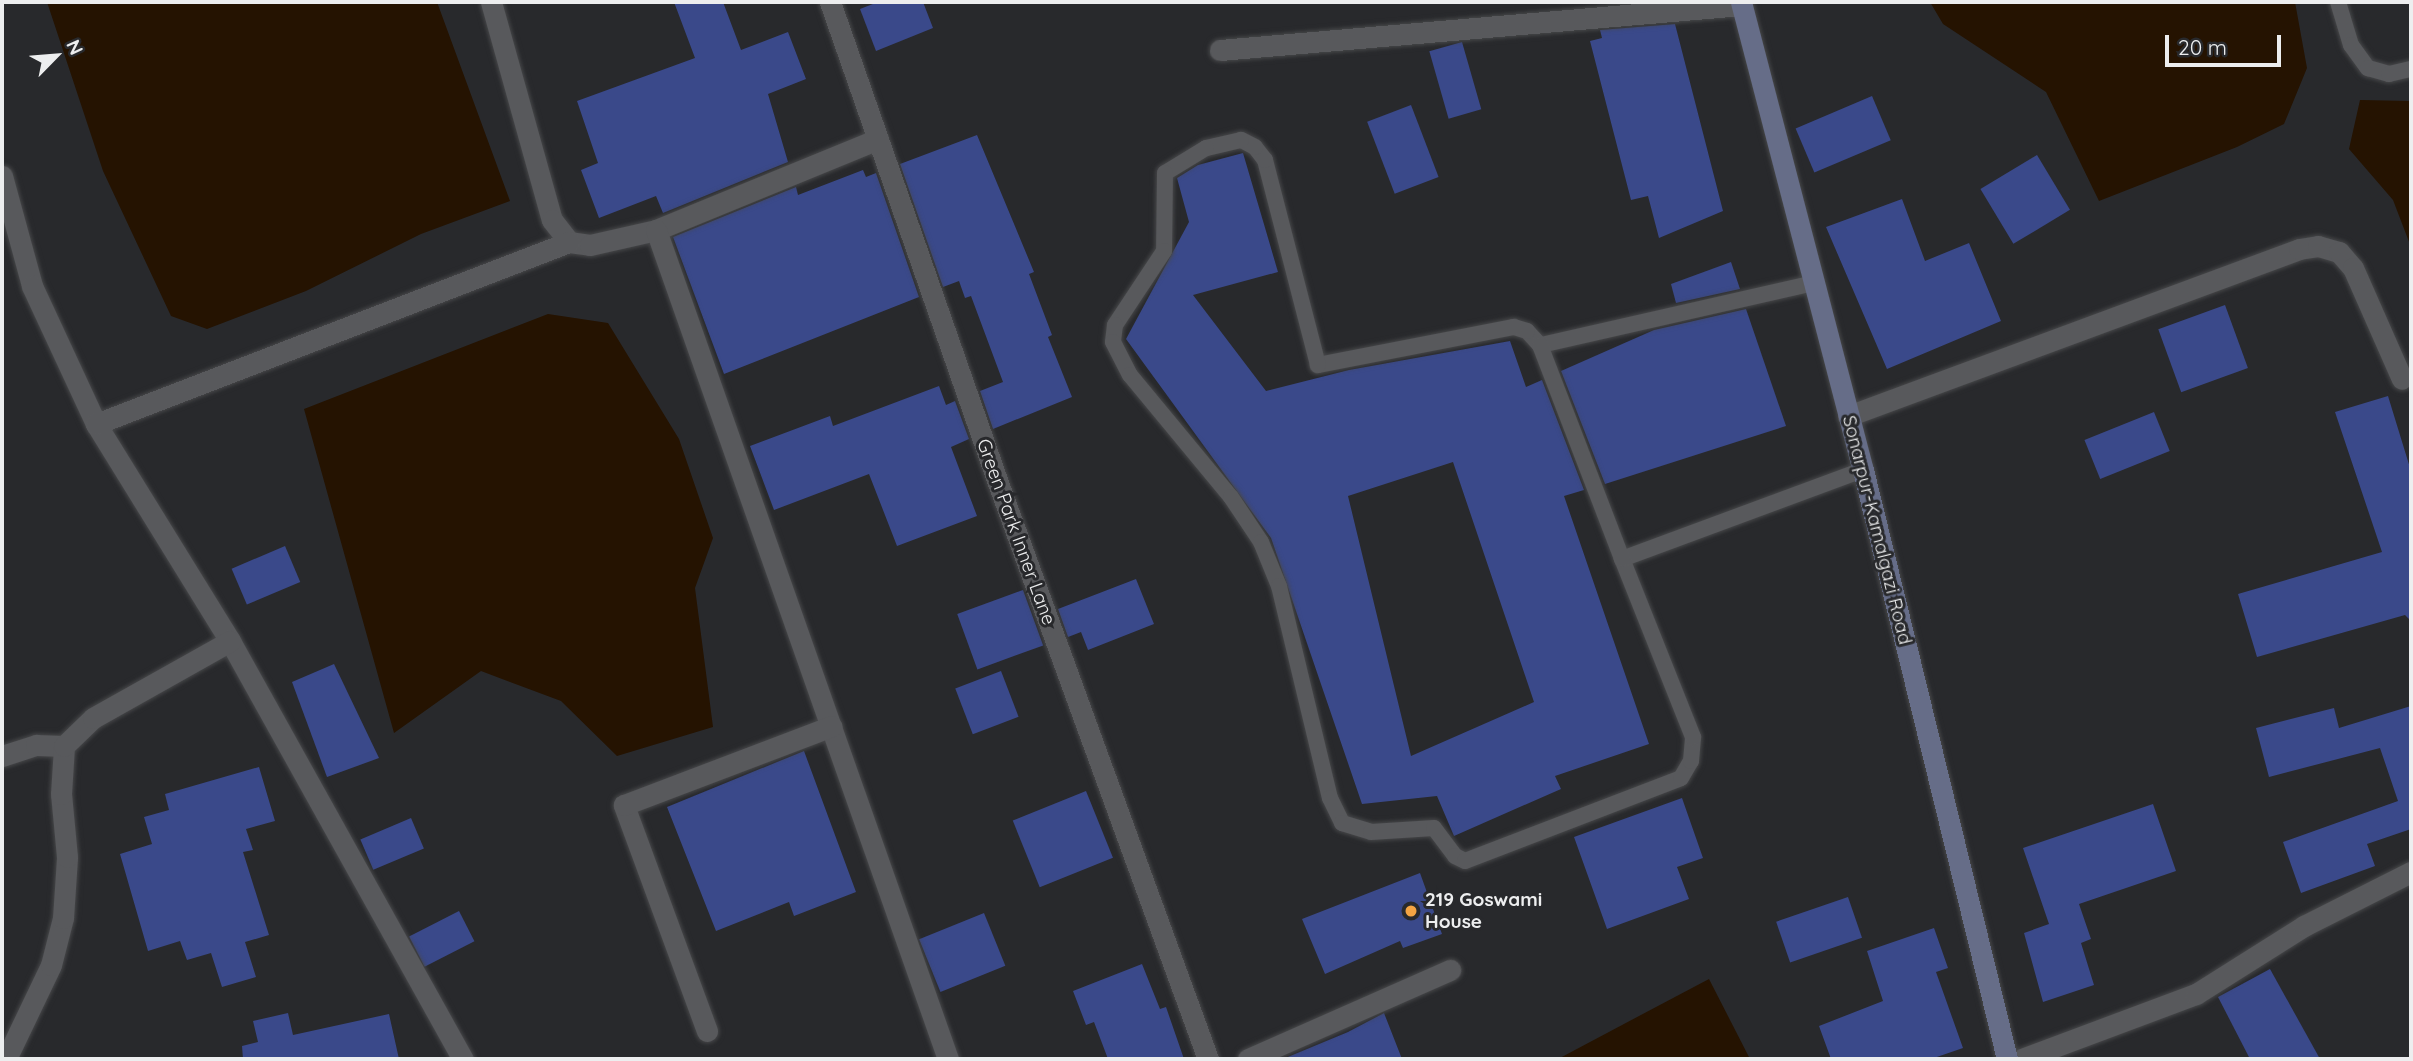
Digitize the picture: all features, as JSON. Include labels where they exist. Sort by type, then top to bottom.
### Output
[{"type":"main road","name":"Sonarpur-Kamalgazi Road","points":[[1741,4],[1863,470],[2007,1059]]},
{"type":"street","points":[[491,2],[552,220],[569,242]]},
{"type":"street","name":"Green Park Inner Lane","points":[[830,2],[1208,1059]]},
{"type":"street","points":[[1220,50],[1741,4]]},
{"type":"street","points":[[96,424],[569,242],[590,245],[656,230],[878,138]]},
{"type":"street","points":[[2,176],[32,286],[96,424],[230,641],[463,1059]]},
{"type":"street","points":[[656,230],[948,1059]]},
{"type":"street","points":[[1848,416],[2299,249],[2318,246],[2339,252],[2353,268],[2402,379]]},
{"type":"street","points":[[6,1059],[51,965],[63,918],[67,857],[61,794],[64,746],[93,719],[230,641]]},
{"type":"street","points":[[707,1031],[624,806],[832,726]]},
{"type":"street","points":[[2,756],[36,745],[64,746]]},
{"type":"street","points":[[2022,1059],[2196,994],[2304,926],[2411,872]]},
{"type":"street","points":[[1248,1059],[1450,970]]},
{"type":"lane","points":[[2338,2],[2351,45],[2368,68],[2389,74],[2411,69]]},
{"type":"lane","points":[[1241,141],[1255,147],[1265,160],[1318,365],[1514,327],[1527,331],[1540,345],[1693,737],[1691,761],[1681,778],[1476,860],[1455,856],[1434,828],[1354,829],[1342,823],[1330,798],[1279,586],[1261,542],[1231,497],[1130,375],[1113,342],[1115,325],[1164,251],[1165,173],[1174,163],[1206,148],[1241,141]]},
{"type":"lane","points":[[1540,345],[1814,283]]},
{"type":"lane","points":[[1622,559],[1863,470]]},
{"type":"shaded area","points":[[47,2],[437,2],[510,201],[421,234],[306,291],[207,329],[171,316],[103,171]]},
{"type":"shaded area","points":[[1930,2],[2295,2],[2307,68],[2284,124],[2237,147],[2099,201],[2046,92],[1943,24]]},
{"type":"shaded area","points":[[2360,100],[2411,101],[2411,247],[2393,200],[2349,149]]},
{"type":"shaded area","points":[[548,314],[608,323],[679,439],[713,538],[695,588],[713,727],[617,756],[561,701],[481,671],[394,733],[304,409]]},
{"type":"shaded area","points":[[1709,979],[1750,1059],[1558,1059],[1639,1016]]},
{"type":"building","points":[[674,2],[723,2],[741,50],[788,32],[806,79],[768,94],[788,162],[663,213],[656,196],[599,218],[581,170],[598,163],[577,101],[695,58]]},
{"type":"building","points":[[878,2],[923,2],[933,28],[876,51],[860,9]]},
{"type":"building","points":[[1675,24],[1723,211],[1659,238],[1648,196],[1631,200],[1590,41],[1602,38],[1600,30]]},
{"type":"building","points":[[1462,42],[1481,109],[1449,119],[1429,51]]},
{"type":"building","points":[[1872,96],[1891,140],[1814,173],[1796,128]]},
{"type":"building","points":[[1411,105],[1439,177],[1395,194],[1367,122]]},
{"type":"building","points":[[977,135],[1034,272],[1029,274],[1052,335],[1048,337],[1072,397],[993,429],[980,391],[1003,382],[971,296],[965,298],[959,281],[943,287],[900,164]]},
{"type":"building","points":[[1243,153],[1278,272],[1193,295],[1266,391],[1349,370],[1510,341],[1526,387],[1542,380],[1584,490],[1564,496],[1649,744],[1555,776],[1561,789],[1454,836],[1437,796],[1362,804],[1271,538],[1126,339],[1189,222],[1177,178],[1198,165]],"holes":[[[1453,462],[1534,702],[1411,756],[1348,496]]]},
{"type":"building","points":[[2037,155],[2070,210],[2013,244],[1980,189]]},
{"type":"building","points":[[863,170],[866,177],[876,173],[919,297],[724,374],[673,237],[796,187],[798,195]]},
{"type":"building","points":[[1902,199],[1925,261],[1969,243],[2001,321],[1887,369],[1826,227]]},
{"type":"building","points":[[1731,262],[1740,289],[1676,303],[1671,284]]},
{"type":"building","points":[[2225,305],[2248,368],[2181,392],[2158,329]]},
{"type":"building","points":[[1746,309],[1786,426],[1605,484],[1561,371],[1654,330]]},
{"type":"building","points":[[939,386],[946,405],[955,401],[969,439],[951,447],[977,516],[897,546],[869,474],[774,510],[750,446],[830,416],[833,426]]},
{"type":"building","points":[[2388,396],[2411,471],[2411,621],[2405,615],[2257,657],[2238,594],[2382,552],[2335,412]]},
{"type":"building","points":[[2154,412],[2170,451],[2100,479],[2084,440]]},
{"type":"building","points":[[285,546],[300,582],[247,605],[232,569]]},
{"type":"building","points":[[1136,579],[1154,624],[1088,650],[1081,632],[1068,637],[1058,609]]},
{"type":"building","points":[[1023,590],[1043,645],[977,669],[957,614]]},
{"type":"building","points":[[334,664],[379,758],[327,777],[292,682]]},
{"type":"building","points":[[1001,671],[1019,717],[973,734],[955,689]]},
{"type":"building","points":[[2411,706],[2411,829],[2367,844],[2375,866],[2301,893],[2283,842],[2398,801],[2380,748],[2269,777],[2256,728],[2334,708],[2339,728]]},
{"type":"building","points":[[804,751],[856,892],[794,916],[789,902],[716,931],[667,807]]},
{"type":"building","points":[[259,767],[275,821],[246,829],[253,850],[243,852],[269,935],[245,942],[256,977],[222,987],[211,953],[187,960],[180,941],[148,951],[120,854],[152,844],[144,817],[169,810],[165,794]]},
{"type":"building","points":[[1086,791],[1113,858],[1040,887],[1013,821]]},
{"type":"building","points":[[1682,798],[1703,858],[1677,867],[1689,899],[1607,929],[1574,837]]},
{"type":"building","points":[[2153,804],[2176,871],[2079,904],[2091,939],[2081,943],[2094,985],[2043,1002],[2024,933],[2049,924],[2023,848]]},
{"type":"building","points":[[411,818],[424,848],[373,870],[360,839]]},
{"type":"building","points":[[1420,873],[1442,934],[1403,948],[1400,941],[1325,974],[1302,919]]},
{"type":"building","points":[[1848,897],[1862,938],[1790,962],[1776,922]]},
{"type":"building","points":[[459,911],[474,941],[425,967],[409,936]]},
{"type":"building","points":[[984,913],[1005,966],[940,992],[919,939]]},
{"type":"building","points":[[1934,928],[1948,968],[1936,972],[1963,1048],[1931,1059],[1831,1059],[1819,1026],[1883,1001],[1867,951]]},
{"type":"building","points":[[1142,964],[1160,1009],[1166,1007],[1184,1059],[1108,1059],[1094,1022],[1086,1025],[1073,991]]},
{"type":"building","points":[[2270,969],[2320,1059],[2250,1059],[2218,997]]},
{"type":"building","points":[[288,1013],[293,1035],[389,1014],[399,1059],[243,1059],[242,1046],[258,1042],[253,1021]]},
{"type":"building","points":[[1384,1013],[1402,1059],[1283,1059],[1348,1032]]},
{"type":"place","name":"219 Goswami House","points":[[1411,911]]}]
